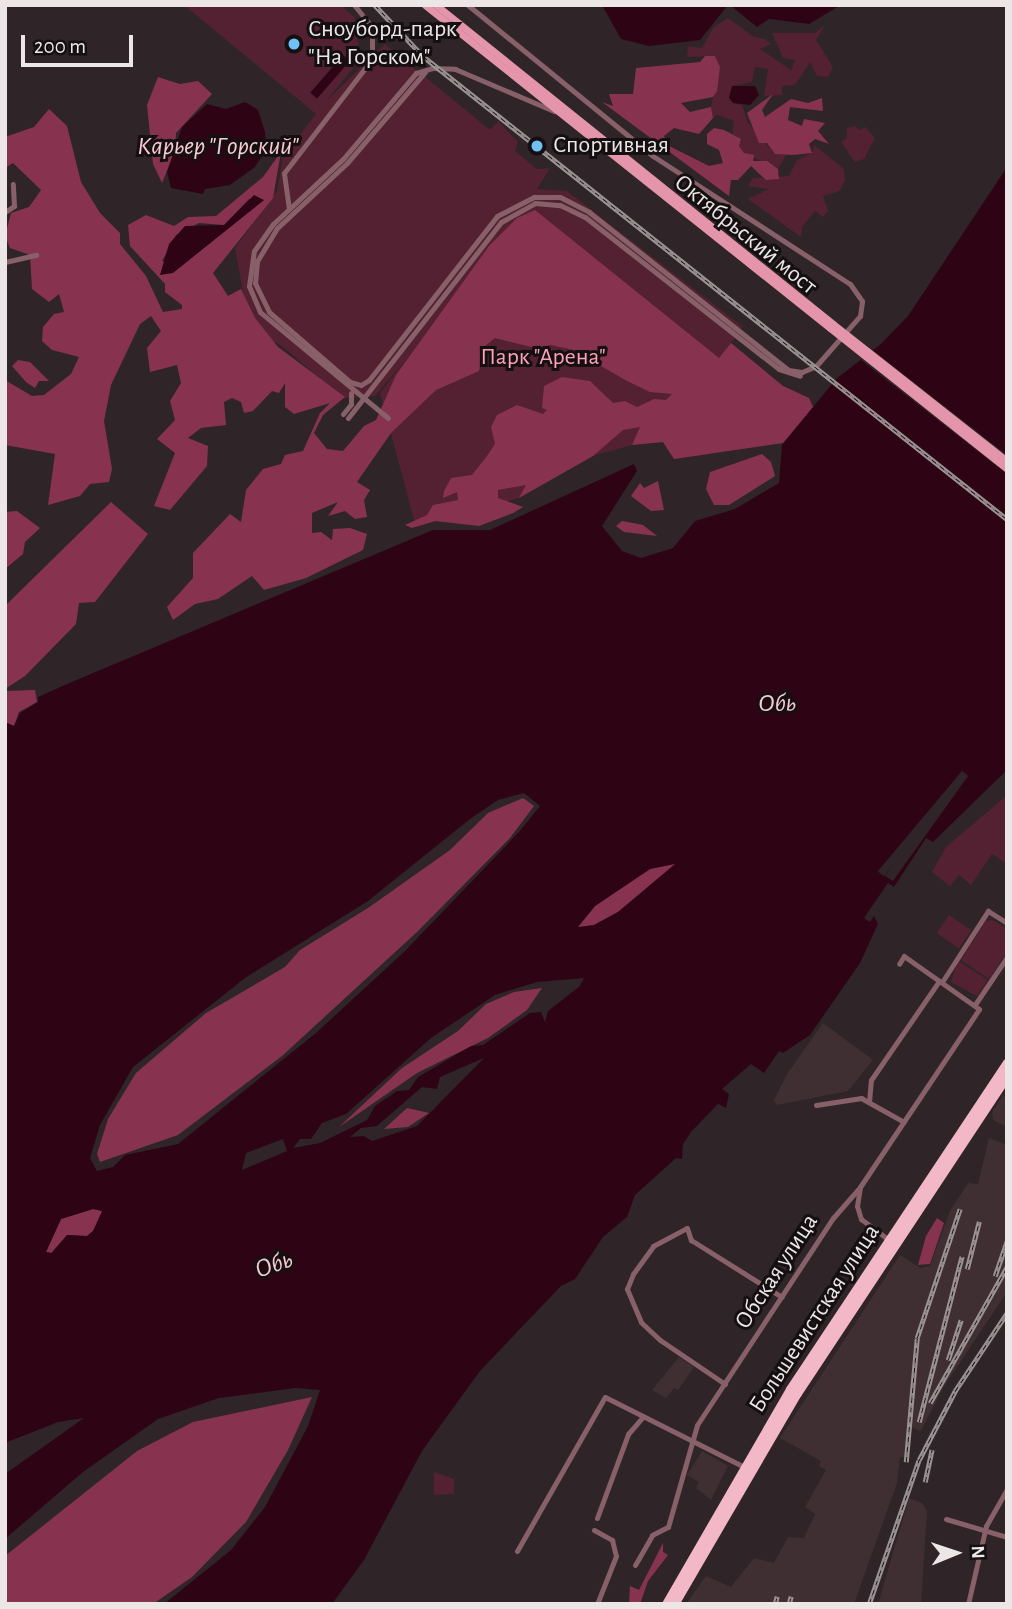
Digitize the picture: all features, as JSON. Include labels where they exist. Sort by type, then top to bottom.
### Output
[{"type":"highway","name":"Большевистская улица","points":[[666,1604],[744,1467],[1007,1062]]},
{"type":"highway","name":"Большевистская улица","points":[[674,1604],[797,1393],[1007,1076]]},
{"type":"main road","name":"Октябрьский мост","points":[[425,5],[1007,461]]},
{"type":"main road","name":"Октябрьский мост","points":[[436,5],[1007,469]]},
{"type":"street","points":[[288,212],[284,173],[372,60],[372,27],[354,5]]},
{"type":"street","points":[[346,416],[358,393],[368,386],[510,206],[534,197],[552,196],[589,212],[788,370],[806,372],[816,366],[862,308],[850,284],[653,156],[468,5]]},
{"type":"street","points":[[465,263],[513,213],[536,203],[561,205],[585,217],[769,361],[794,376],[807,375],[824,363],[865,308],[862,293],[849,279],[689,179],[473,5]]},
{"type":"street","points":[[275,226],[302,203],[425,72],[432,68],[455,69],[514,91],[566,117]]},
{"type":"street","points":[[5,212],[14,206],[13,184]]},
{"type":"street","points":[[288,196],[302,203]]},
{"type":"street","points":[[302,203],[288,212],[275,226],[260,253],[254,274],[262,301],[283,331],[388,418]]},
{"type":"street","points":[[5,262],[36,256]]},
{"type":"street","points":[[353,406],[358,393],[368,386]]},
{"type":"street","points":[[368,386],[369,404]]},
{"type":"street","points":[[353,406],[369,404]]},
{"type":"street","points":[[869,1102],[870,1080],[988,911],[1007,923]]},
{"type":"street","points":[[899,964],[904,956],[977,1006]]},
{"type":"street","name":"Обская улица","points":[[635,1565],[652,1535],[668,1527],[697,1426],[833,1218],[860,1187],[904,1122],[1007,957]]},
{"type":"street","points":[[816,1105],[857,1098],[904,1122]]},
{"type":"street","points":[[860,1187],[857,1206],[861,1219],[889,1240]]},
{"type":"street","points":[[725,1384],[660,1340],[641,1322],[627,1289],[643,1260],[655,1244],[687,1228],[691,1240],[782,1297]]},
{"type":"street","points":[[517,1550],[605,1397],[642,1418],[744,1467]]},
{"type":"street","points":[[597,1517],[628,1434],[642,1418]]},
{"type":"street","points":[[968,1604],[985,1532],[1007,1489]]},
{"type":"street","points":[[946,1519],[1007,1537]]},
{"type":"street","points":[[594,1530],[615,1546],[613,1570],[597,1604]]},
{"type":"shaded area","points":[[705,56],[715,56],[720,67],[717,91],[713,97],[681,103],[690,112],[711,107],[713,118],[699,134],[674,128],[664,136],[669,146],[709,166],[723,163],[719,150],[707,144],[707,134],[714,128],[724,130],[741,139],[739,146],[744,153],[754,155],[753,161],[767,161],[778,169],[779,179],[766,180],[751,166],[738,180],[731,180],[729,196],[602,102],[613,106],[609,94],[633,94],[636,68],[700,62]]},
{"type":"shaded area","points":[[158,77],[180,84],[198,81],[212,94],[176,133],[175,151],[162,183],[153,164],[147,105]]},
{"type":"shaded area","points":[[773,94],[762,110],[765,117],[791,99],[808,103],[822,98],[823,111],[790,107],[788,120],[802,126],[804,119],[825,123],[818,131],[829,144],[815,139],[809,144],[812,153],[792,155],[775,154],[767,143],[759,143],[747,113]]},
{"type":"shaded area","points":[[49,109],[67,126],[81,182],[100,213],[120,233],[120,244],[146,276],[163,312],[182,309],[182,305],[165,292],[165,284],[130,246],[128,225],[146,215],[174,226],[188,217],[216,216],[263,177],[281,152],[273,198],[213,273],[228,296],[241,289],[255,318],[278,347],[345,397],[323,415],[314,433],[327,449],[343,451],[364,426],[376,420],[396,375],[489,246],[517,218],[535,210],[719,358],[731,343],[783,386],[809,398],[813,407],[783,443],[674,459],[663,442],[632,445],[640,427],[623,430],[593,456],[519,498],[526,485],[498,490],[498,498],[523,507],[513,513],[479,526],[435,521],[412,528],[405,525],[427,515],[433,505],[458,500],[457,492],[443,498],[444,491],[451,478],[472,475],[487,456],[495,444],[491,427],[497,415],[517,405],[543,414],[547,410],[542,408],[544,386],[562,377],[590,381],[613,403],[625,401],[637,407],[654,399],[666,400],[672,394],[650,392],[573,350],[551,345],[535,348],[495,338],[484,347],[479,371],[436,390],[391,433],[357,482],[370,490],[364,500],[367,517],[355,519],[345,511],[328,516],[338,502],[312,513],[312,533],[321,532],[332,540],[333,529],[350,528],[367,534],[363,550],[306,578],[264,590],[252,576],[218,599],[195,604],[173,620],[167,607],[193,578],[193,553],[230,514],[241,522],[246,490],[263,469],[281,464],[285,455],[303,451],[320,413],[330,403],[294,414],[285,407],[285,383],[279,393],[272,391],[253,411],[244,413],[241,402],[232,398],[224,402],[226,425],[201,428],[188,438],[208,446],[207,466],[170,510],[154,506],[175,453],[157,439],[175,420],[170,401],[181,383],[177,365],[150,372],[147,348],[161,331],[151,316],[140,324],[111,385],[104,421],[112,469],[109,482],[90,484],[80,496],[48,505],[55,454],[5,445],[5,380],[32,396],[44,395],[71,374],[79,357],[52,350],[42,341],[43,327],[54,314],[64,312],[59,294],[49,302],[32,289],[30,255],[10,248],[5,236],[11,213],[29,207],[41,190],[13,163],[5,168],[5,137],[34,127]],"holes":[[[249,199],[264,200],[179,265],[162,261],[176,235],[199,223],[224,225]]]},
{"type":"shaded area","points":[[18,360],[30,362],[49,381],[39,381],[35,388],[26,382],[12,366]]},
{"type":"shaded area","points":[[762,454],[771,462],[775,476],[729,505],[714,505],[706,489],[710,472]]},
{"type":"shaded area","points":[[658,481],[664,510],[651,511],[631,496],[640,483],[644,488]]},
{"type":"shaded area","points":[[111,502],[148,534],[95,602],[79,603],[76,624],[25,676],[5,689],[5,606]]},
{"type":"shaded area","points":[[17,511],[40,528],[25,542],[23,554],[5,569],[5,512]]},
{"type":"shaded area","points":[[622,521],[643,525],[657,536],[624,532],[616,526]]},
{"type":"shaded area","points":[[35,690],[37,702],[19,712],[14,726],[5,722],[5,691]]},
{"type":"shaded area","points":[[523,798],[534,806],[510,838],[417,932],[282,1056],[178,1135],[100,1162],[97,1154],[108,1119],[136,1073],[206,1013],[285,967],[300,950],[368,908],[450,850],[488,813]]},
{"type":"shaded area","points":[[677,863],[618,912],[594,925],[577,928],[595,906],[650,869]]},
{"type":"shaded area","points":[[542,988],[527,1010],[488,1038],[417,1073],[339,1127],[402,1068],[458,1031],[486,1004],[514,992]]},
{"type":"shaded area","points":[[823,1023],[873,1060],[848,1091],[777,1105],[774,1100],[787,1074]]},
{"type":"shaded area","points":[[1003,1095],[1007,1097],[1007,1127],[993,1120],[992,1112]]},
{"type":"shaded area","points":[[407,1108],[429,1113],[408,1127],[384,1129]]},
{"type":"shaded area","points":[[989,1138],[1007,1145],[1007,1292],[943,1388],[921,1431],[908,1426],[905,1457],[900,1457],[897,1483],[854,1604],[686,1604],[706,1576],[731,1587],[754,1558],[774,1563],[788,1537],[804,1538],[815,1514],[805,1507],[826,1470],[819,1466],[821,1461],[780,1438],[900,1255],[920,1268],[930,1266],[950,1211],[968,1183],[978,1184]]},
{"type":"shaded area","points":[[93,1209],[103,1211],[93,1231],[87,1236],[67,1235],[51,1253],[46,1252],[61,1219]]},
{"type":"shaded area","points":[[937,1218],[944,1223],[930,1264],[918,1265],[926,1236]]},
{"type":"shaded area","points":[[679,1357],[694,1367],[678,1390],[674,1388],[666,1398],[652,1390]]},
{"type":"shaded area","points":[[312,1397],[288,1450],[246,1522],[192,1577],[153,1604],[5,1604],[5,1556],[137,1451],[193,1422]]},
{"type":"shaded area","points":[[702,1451],[728,1466],[711,1500],[696,1488],[699,1482],[687,1475]]},
{"type":"shaded area","points":[[909,1498],[922,1503],[927,1511],[921,1604],[878,1604]]},
{"type":"shaded area","points":[[663,1543],[663,1552],[668,1555],[648,1581],[640,1604],[629,1604],[630,1586],[639,1590]]},
{"type":"green space","name":"Парк \"Арена\"","points":[[184,5],[341,5],[355,18],[360,60],[326,101],[385,44],[490,130],[498,121],[518,142],[515,151],[537,169],[550,168],[537,189],[567,191],[743,327],[731,343],[783,386],[809,398],[813,407],[783,443],[674,459],[663,442],[632,445],[592,456],[519,498],[416,527],[380,393],[409,356],[375,396],[343,398],[283,347],[249,325],[235,248],[277,191],[283,156],[316,114]]},
{"type":"green space","points":[[728,18],[754,37],[765,39],[771,44],[760,49],[791,70],[795,60],[783,58],[772,33],[815,33],[825,25],[816,40],[833,67],[828,77],[817,76],[810,62],[795,85],[782,86],[782,95],[764,96],[768,69],[755,67],[752,82],[732,86],[733,103],[742,105],[748,123],[775,154],[786,155],[778,169],[744,153],[732,137],[734,121],[717,115],[713,118],[711,107],[720,67],[715,56],[687,57],[688,46],[702,48],[713,28]]},
{"type":"green space","points":[[855,126],[860,130],[865,127],[875,138],[864,159],[855,162],[841,142],[847,138],[847,128]]},
{"type":"green space","points":[[814,145],[844,169],[845,181],[839,191],[823,196],[828,211],[823,217],[815,211],[802,227],[801,237],[748,199],[769,189],[748,186],[753,178],[789,176],[797,160],[812,153]]},
{"type":"green space","points":[[1007,795],[1007,864],[992,854],[971,885],[959,875],[950,886],[932,872],[946,847]]},
{"type":"green space","points":[[949,915],[971,930],[959,948],[937,933]]},
{"type":"green space","points":[[993,920],[1007,929],[1007,952],[989,979],[961,960],[986,921]]},
{"type":"green space","points":[[958,961],[988,980],[977,996],[951,982]]},
{"type":"green space","points":[[434,1472],[454,1479],[454,1494],[434,1495]]},
{"type":"water","points":[[602,5],[728,5],[700,40],[649,46],[621,39]]},
{"type":"water","points":[[730,5],[841,5],[809,24],[769,19],[757,27]]},
{"type":"water","points":[[343,55],[350,61],[317,99],[310,93]]},
{"type":"water","points":[[732,86],[755,86],[759,95],[750,105],[733,103],[729,98]]},
{"type":"water","name":"Карьер \"Горский\"","points":[[245,102],[258,110],[265,132],[266,150],[255,167],[230,185],[205,189],[203,194],[171,188],[167,172],[182,127],[207,104],[226,109]]},
{"type":"water","name":"Обь","points":[[1007,167],[1007,770],[933,842],[926,838],[894,887],[888,883],[864,918],[870,922],[874,916],[878,924],[860,963],[810,1035],[783,1053],[779,1051],[764,1073],[751,1064],[722,1089],[729,1094],[726,1108],[718,1104],[691,1132],[683,1144],[682,1159],[676,1158],[635,1195],[627,1217],[603,1237],[575,1279],[561,1286],[480,1371],[422,1451],[364,1560],[332,1604],[164,1604],[231,1550],[265,1507],[308,1426],[320,1390],[295,1388],[219,1398],[158,1419],[83,1472],[5,1539],[5,1474],[84,1418],[58,1422],[5,1443],[5,722],[14,726],[20,713],[38,702],[38,697],[433,530],[490,530],[634,464],[637,471],[602,526],[622,551],[641,558],[673,548],[695,521],[735,509],[779,483],[782,445],[836,379],[881,344],[908,316]],"holes":[[[962,771],[968,776],[893,881],[885,876]],[[524,793],[540,806],[519,832],[404,952],[316,1033],[178,1144],[125,1155],[113,1167],[97,1171],[90,1158],[100,1125],[133,1067],[245,978],[368,901],[470,819],[498,800]],[[675,864],[618,912],[594,925],[578,927],[595,906],[650,869]],[[584,978],[580,986],[548,1011],[545,1022],[541,1012],[530,1013],[483,1045],[471,1046],[418,1077],[409,1090],[397,1091],[375,1106],[367,1120],[320,1143],[293,1148],[300,1139],[311,1139],[322,1123],[346,1114],[431,1038],[495,995],[537,982]],[[484,1058],[417,1126],[372,1141],[364,1136],[350,1137],[361,1128],[377,1126],[422,1087],[437,1089],[440,1077]],[[283,1139],[287,1151],[242,1170],[246,1153]],[[93,1209],[102,1211],[93,1231],[87,1236],[67,1235],[52,1253],[46,1252],[61,1219]]]},
{"type":"water","points":[[254,195],[264,200],[173,273],[160,275],[169,244],[185,226],[224,225]]},
{"type":"pier","points":[[870,348],[1007,455],[998,467],[861,360]]},
{"type":"pier","points":[[962,771],[968,776],[884,876],[878,871]]},
{"type":"railway","points":[[375,5],[423,56],[1007,519]]},
{"type":"railway","points":[[906,1462],[917,1338],[960,1209]]},
{"type":"railway","points":[[967,1269],[979,1222]]},
{"type":"railway","points":[[995,1276],[1007,1241]]},
{"type":"railway","points":[[919,1422],[962,1256]]},
{"type":"railway","points":[[930,1403],[1007,1267]]},
{"type":"railway","points":[[869,1604],[919,1460],[955,1391],[1007,1313]]},
{"type":"railway","points":[[948,1360],[961,1320]]},
{"type":"railway","points":[[925,1482],[932,1450]]},
{"type":"railway","points":[[775,1604],[777,1596]]},
{"type":"railway","points":[[789,1604],[791,1596]]},
{"type":"place","name":"Сноуборд-парк \"На Горском\"","points":[[294,44]]},
{"type":"place","name":"Спортивная","points":[[537,146]]}]
